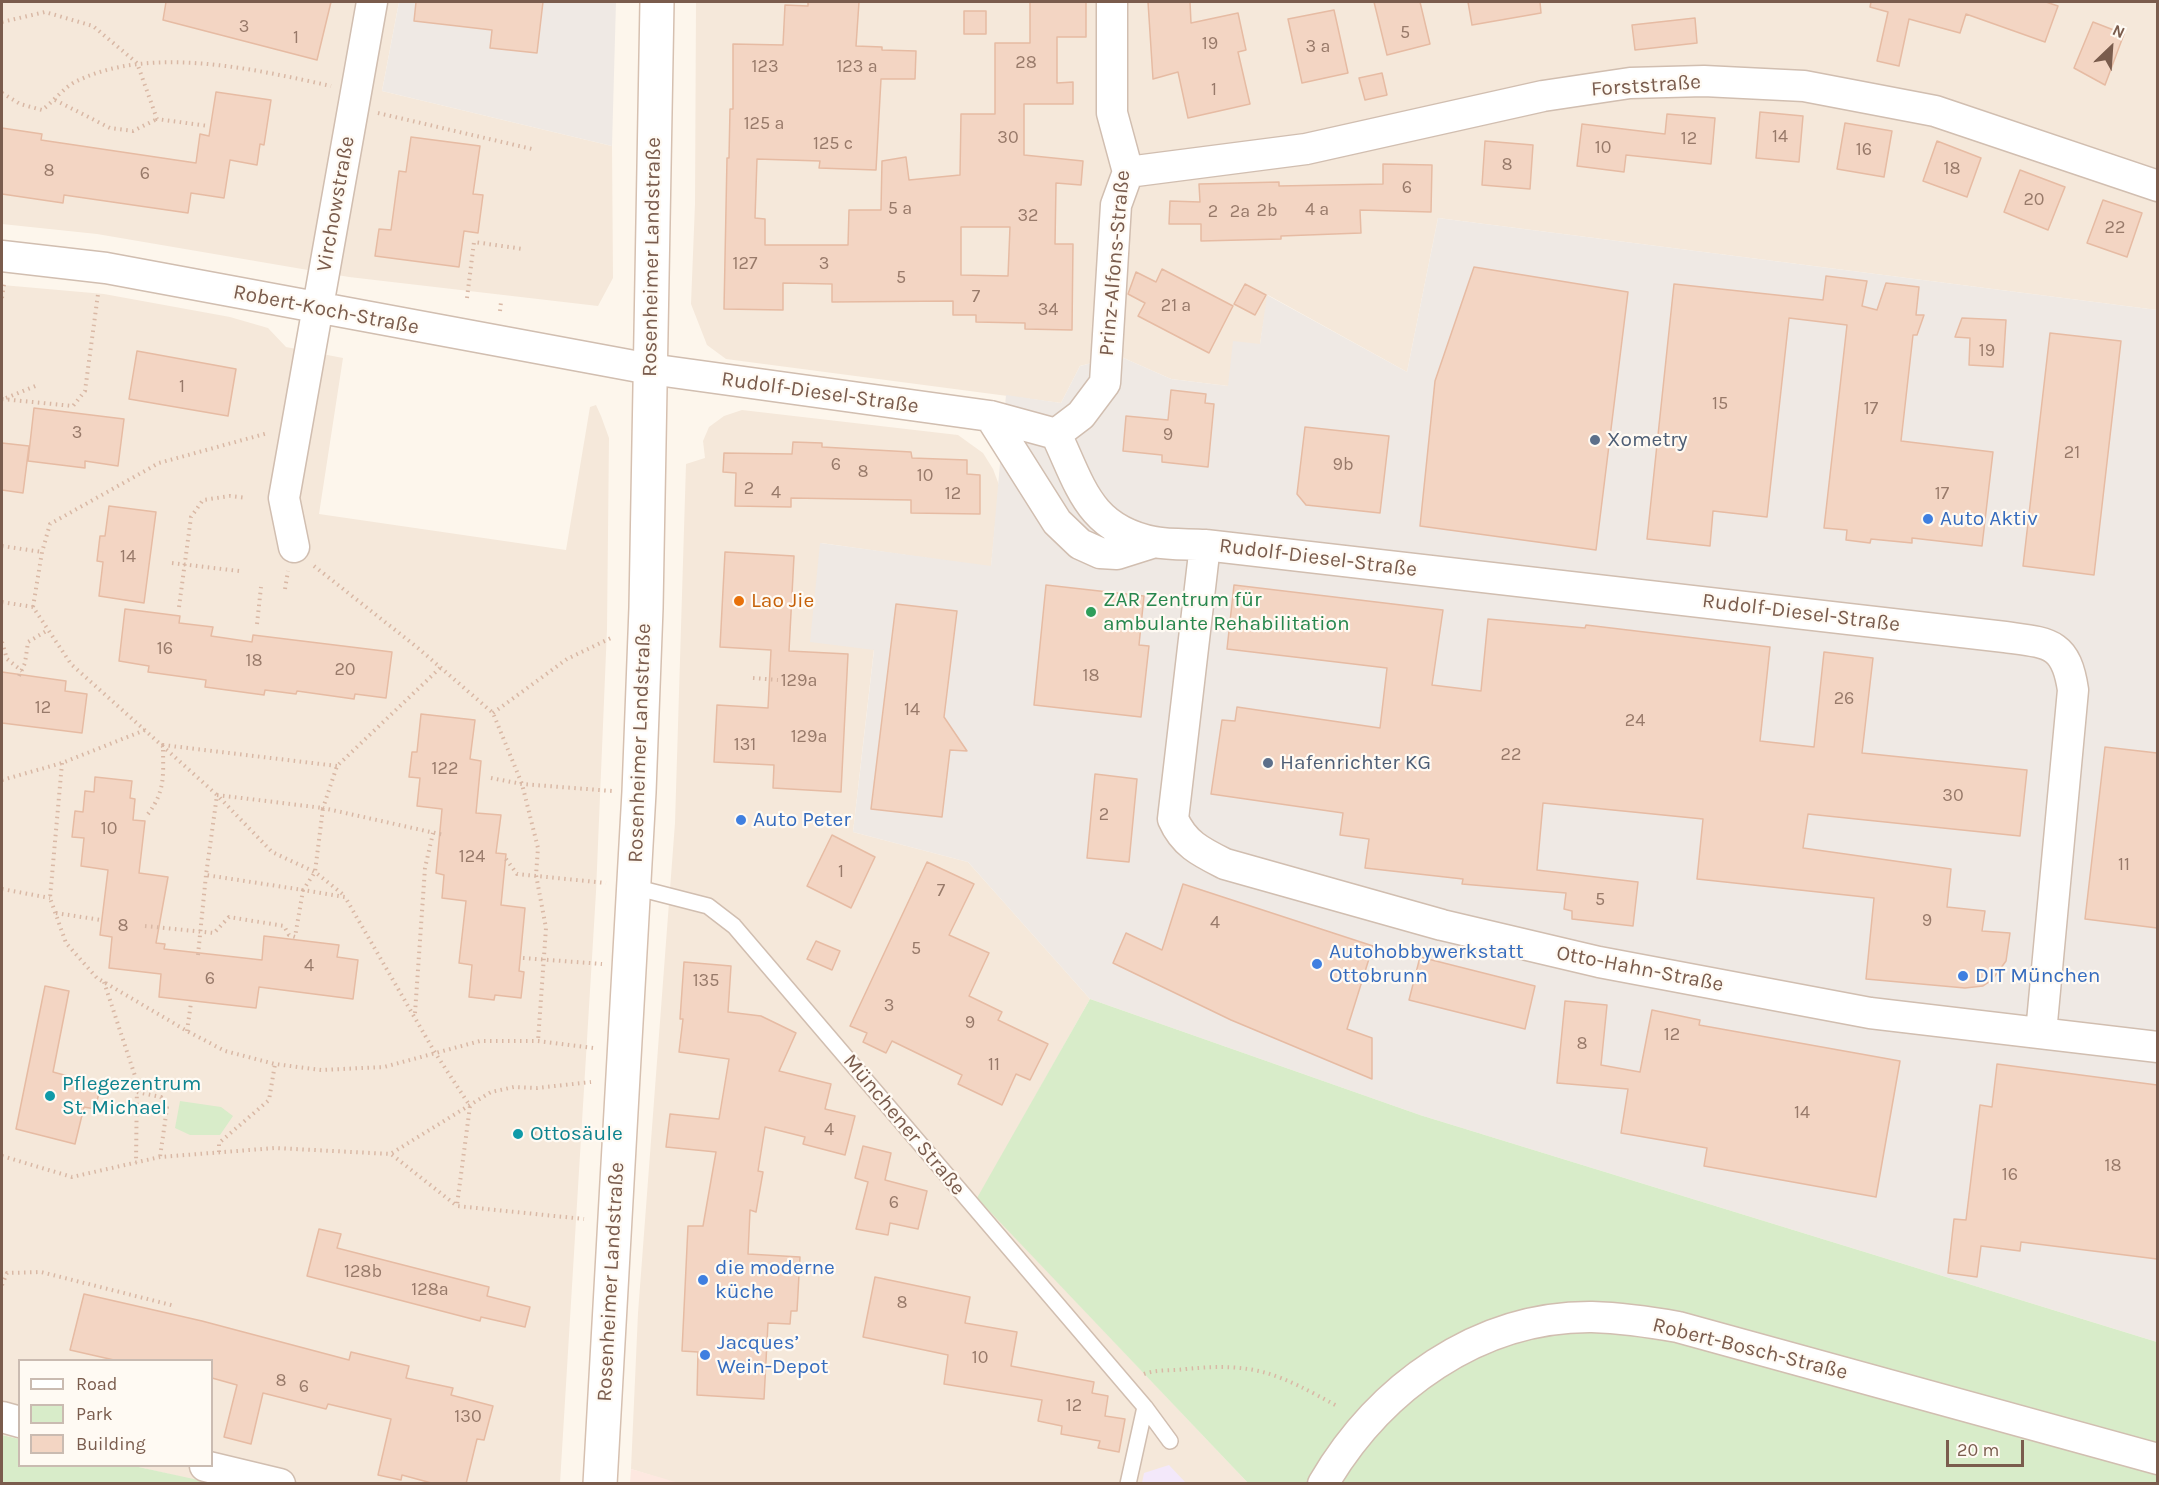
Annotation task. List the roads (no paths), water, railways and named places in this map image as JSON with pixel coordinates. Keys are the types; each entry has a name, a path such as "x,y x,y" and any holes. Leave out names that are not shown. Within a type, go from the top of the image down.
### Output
{"main road":[{"name":"Rosenheimer Landstraße","path":"600,1484 639,792 657,2"}],"street":[{"name":"Virchowstraße","path":"294,547 284,498 372,2"},
{"name":"Prinz-Alfons-Straße","path":"1056,434 1081,415 1105,383 1116,205 1128,172 1112,113 1112,2"},
{"name":"Forststraße","path":"1128,172 1306,149 1554,94 1630,83 1704,81 1804,86 1935,111 2157,186"},
{"name":"Robert-Koch-Straße","path":"2,255 106,268 650,369"},
{"name":"Rudolf-Diesel-Straße","path":"650,369 990,416 1056,434 1088,501 1104,522 1128,534 1155,542 1205,545 2006,637 2048,645 2064,654 2070,670 2073,690 2040,1033"},
{"name":"Rudolf-Diesel-Straße","path":"990,416 1057,522 1080,544 1100,553 1117,554 1155,542"},
{"name":"Otto-Hahn-Straße","path":"1205,545 1173,819 1181,836 1196,849 1225,864 1442,926 1599,962 1870,1013 2157,1047"},
{"name":"Robert-Bosch-Straße","path":"1323,1484 1354,1435 1411,1380 1441,1359 1471,1344 1508,1330 1550,1321 1590,1317 1631,1319 1678,1327 2157,1459"},
{"path":"2,1417 18,1421"},
{"path":"208,1467 280,1484"}],"lane":[{"name":"Münchener Straße","path":"634,886 708,906 734,926 1124,1382 1170,1441"},
{"path":"1128,1484 1145,1407"}],"place":[{"name":"Xometry","path":"1595,440"},
{"name":"Auto Aktiv","path":"1928,519"},
{"name":"Lao Jie","path":"739,601"},
{"name":"ZAR Zentrum für ambulante Rehabilitation","path":"1091,612"},
{"name":"Hafenrichter KG","path":"1268,763"},
{"name":"Auto Peter","path":"741,820"},
{"name":"Autohobbywerkstatt Ottobrunn","path":"1317,964"},
{"name":"DIT München","path":"1963,976"},
{"name":"Pflegezentrum St. Michael","path":"50,1096"},
{"name":"Ottosäule","path":"518,1134"},
{"name":"die moderne küche","path":"703,1280"},
{"name":"Jacques’ Wein-Depot","path":"705,1355"}]}
